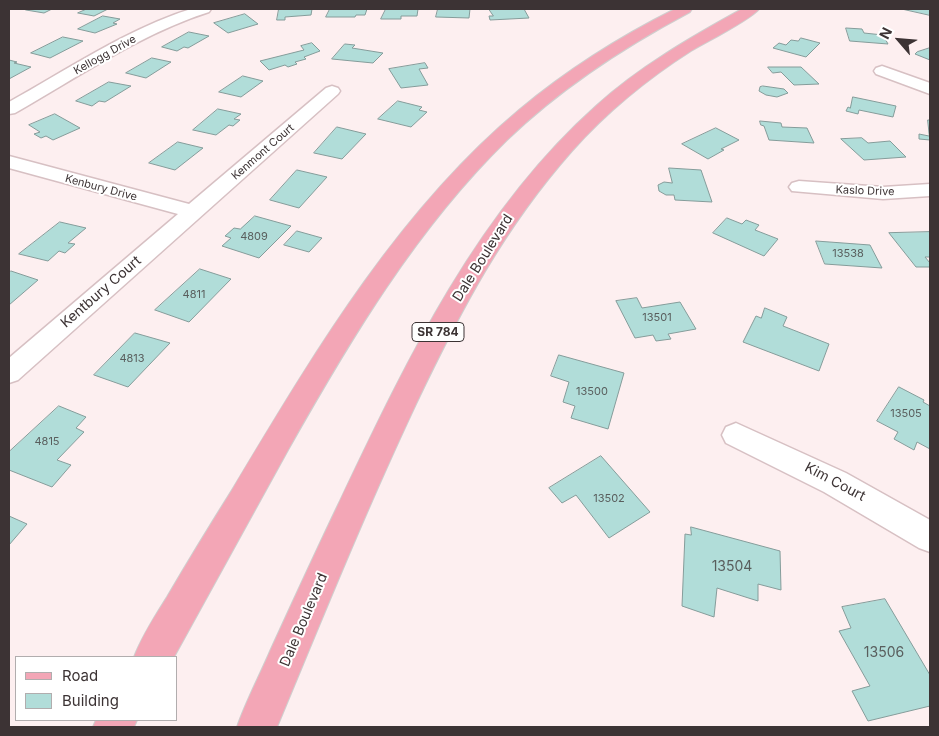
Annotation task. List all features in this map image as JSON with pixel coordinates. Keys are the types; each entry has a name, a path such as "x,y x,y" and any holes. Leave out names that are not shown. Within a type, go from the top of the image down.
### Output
{"main road":[{"path":"154,656 333,346 396,257 450,189 523,116 564,82 603,54 685,9"},
{"name":"Dale Boulevard","path":"258,727 361,489 416,374 477,262 505,220 572,140 616,98 671,57 752,9"}],"street":[{"name":"Kellogg Drive","path":"9,109 138,36 172,19 204,9"},
{"path":"882,71 930,89"},
{"name":"Kenmont Court","path":"194,212 332,92"},
{"name":"Kenbury Drive","path":"9,162 194,212"},
{"name":"Kaslo Drive","path":"799,187 883,193 930,190"},
{"name":"Kentbury Court","path":"9,373 194,212"},
{"name":"Kim Court","path":"736,435 809,468 886,510 930,537"}],"building":[{"path":"52,9 44,13 26,10"},
{"path":"87,9 108,9 94,16 78,13"},
{"path":"279,9 312,9 311,15 285,17 285,20 277,20"},
{"path":"330,9 367,9 365,15 356,15 355,17 326,17"},
{"path":"386,9 418,9 417,16 401,16 401,19 381,19"},
{"path":"438,9 470,9 469,18 436,17"},
{"path":"489,9 524,9 529,18 490,20 489,16 493,16"},
{"path":"902,9 930,9 930,15"},
{"path":"245,14 258,24 228,33 214,23"},
{"path":"103,16 120,19 113,23 117,24 95,33 78,29"},
{"path":"846,28 862,29 864,33 883,35 888,44 850,41"},
{"path":"189,32 209,36 188,48 184,47 177,51 162,47"},
{"path":"63,37 83,41 50,58 31,53"},
{"path":"801,38 820,43 806,57 773,48 779,43 786,45 791,40 798,41"},
{"path":"312,43 320,51 304,57 306,59 295,62 297,64 288,67 285,65 269,70 260,61 304,50 301,46"},
{"path":"345,44 355,45 352,48 383,53 373,63 332,59"},
{"path":"930,48 930,60 915,54 917,52"},
{"path":"152,58 171,62 146,78 126,73"},
{"path":"9,60 17,62 14,63 31,67 9,79"},
{"path":"425,63 428,68 419,69 428,85 401,88 389,69"},
{"path":"768,67 801,67 819,84 794,85 781,72 773,73"},
{"path":"243,76 263,81 241,97 219,92"},
{"path":"109,82 131,86 105,102 99,101 92,106 76,101"},
{"path":"760,87 784,89 788,93 777,97 766,95 759,91"},
{"path":"853,97 896,106 893,117 859,110 858,114 846,111 848,107 850,108"},
{"path":"398,101 422,107 419,110 427,112 411,127 378,119"},
{"path":"218,109 241,114 234,119 240,120 233,126 229,125 216,135 193,130"},
{"path":"55,114 80,128 53,140 46,136 41,138 34,134 40,132 29,125"},
{"path":"928,120 930,120 930,140 919,139 919,134 929,136"},
{"path":"760,121 781,123 782,127 807,128 814,143 769,140"},
{"path":"337,127 366,134 342,159 314,153"},
{"path":"716,128 739,140 721,149 724,150 708,159 682,144"},
{"path":"862,138 868,143 890,141 906,157 864,160 841,139"},
{"path":"178,142 203,148 175,170 149,163"},
{"path":"669,168 701,170 712,202 675,200 674,195 666,195 659,191 658,185 664,182 672,183"},
{"path":"297,170 327,177 299,208 270,200"},
{"path":"255,216 291,226 259,258 222,246 231,238 225,236 234,228 240,229"},
{"path":"727,218 742,224 746,220 759,225 755,230 778,239 764,256 713,233"},
{"path":"60,222 86,228 68,243 75,244 65,253 59,251 48,261 19,254"},
{"path":"297,231 322,238 309,252 284,245"},
{"path":"930,232 930,257 925,257 930,263 930,267 916,267 889,233"},
{"path":"816,241 870,245 882,268 825,264"},
{"path":"200,269 231,279 189,322 155,310"},
{"path":"11,271 38,280 9,305 9,273"},
{"path":"637,298 642,308 680,302 696,329 668,334 671,339 656,341 653,335 635,338 616,301"},
{"path":"765,308 787,317 783,326 829,344 819,371 743,342 756,316 761,318"},
{"path":"135,333 170,343 128,387 94,375"},
{"path":"559,355 624,373 608,429 571,418 575,406 563,402 569,382 551,376"},
{"path":"899,387 924,400 923,402 930,406 930,449 917,442 914,450 894,439 898,432 877,421"},
{"path":"59,406 86,417 76,428 84,432 57,460 71,465 52,487 9,470 9,452"},
{"path":"601,456 650,512 609,538 576,495 562,503 549,488"},
{"path":"9,516 27,524 9,545"},
{"path":"691,527 780,551 781,590 758,584 758,601 717,588 714,617 682,606 685,534 691,535"},
{"path":"885,599 930,675 930,706 868,721 852,691 870,686 839,631 851,628 842,607"}]}
